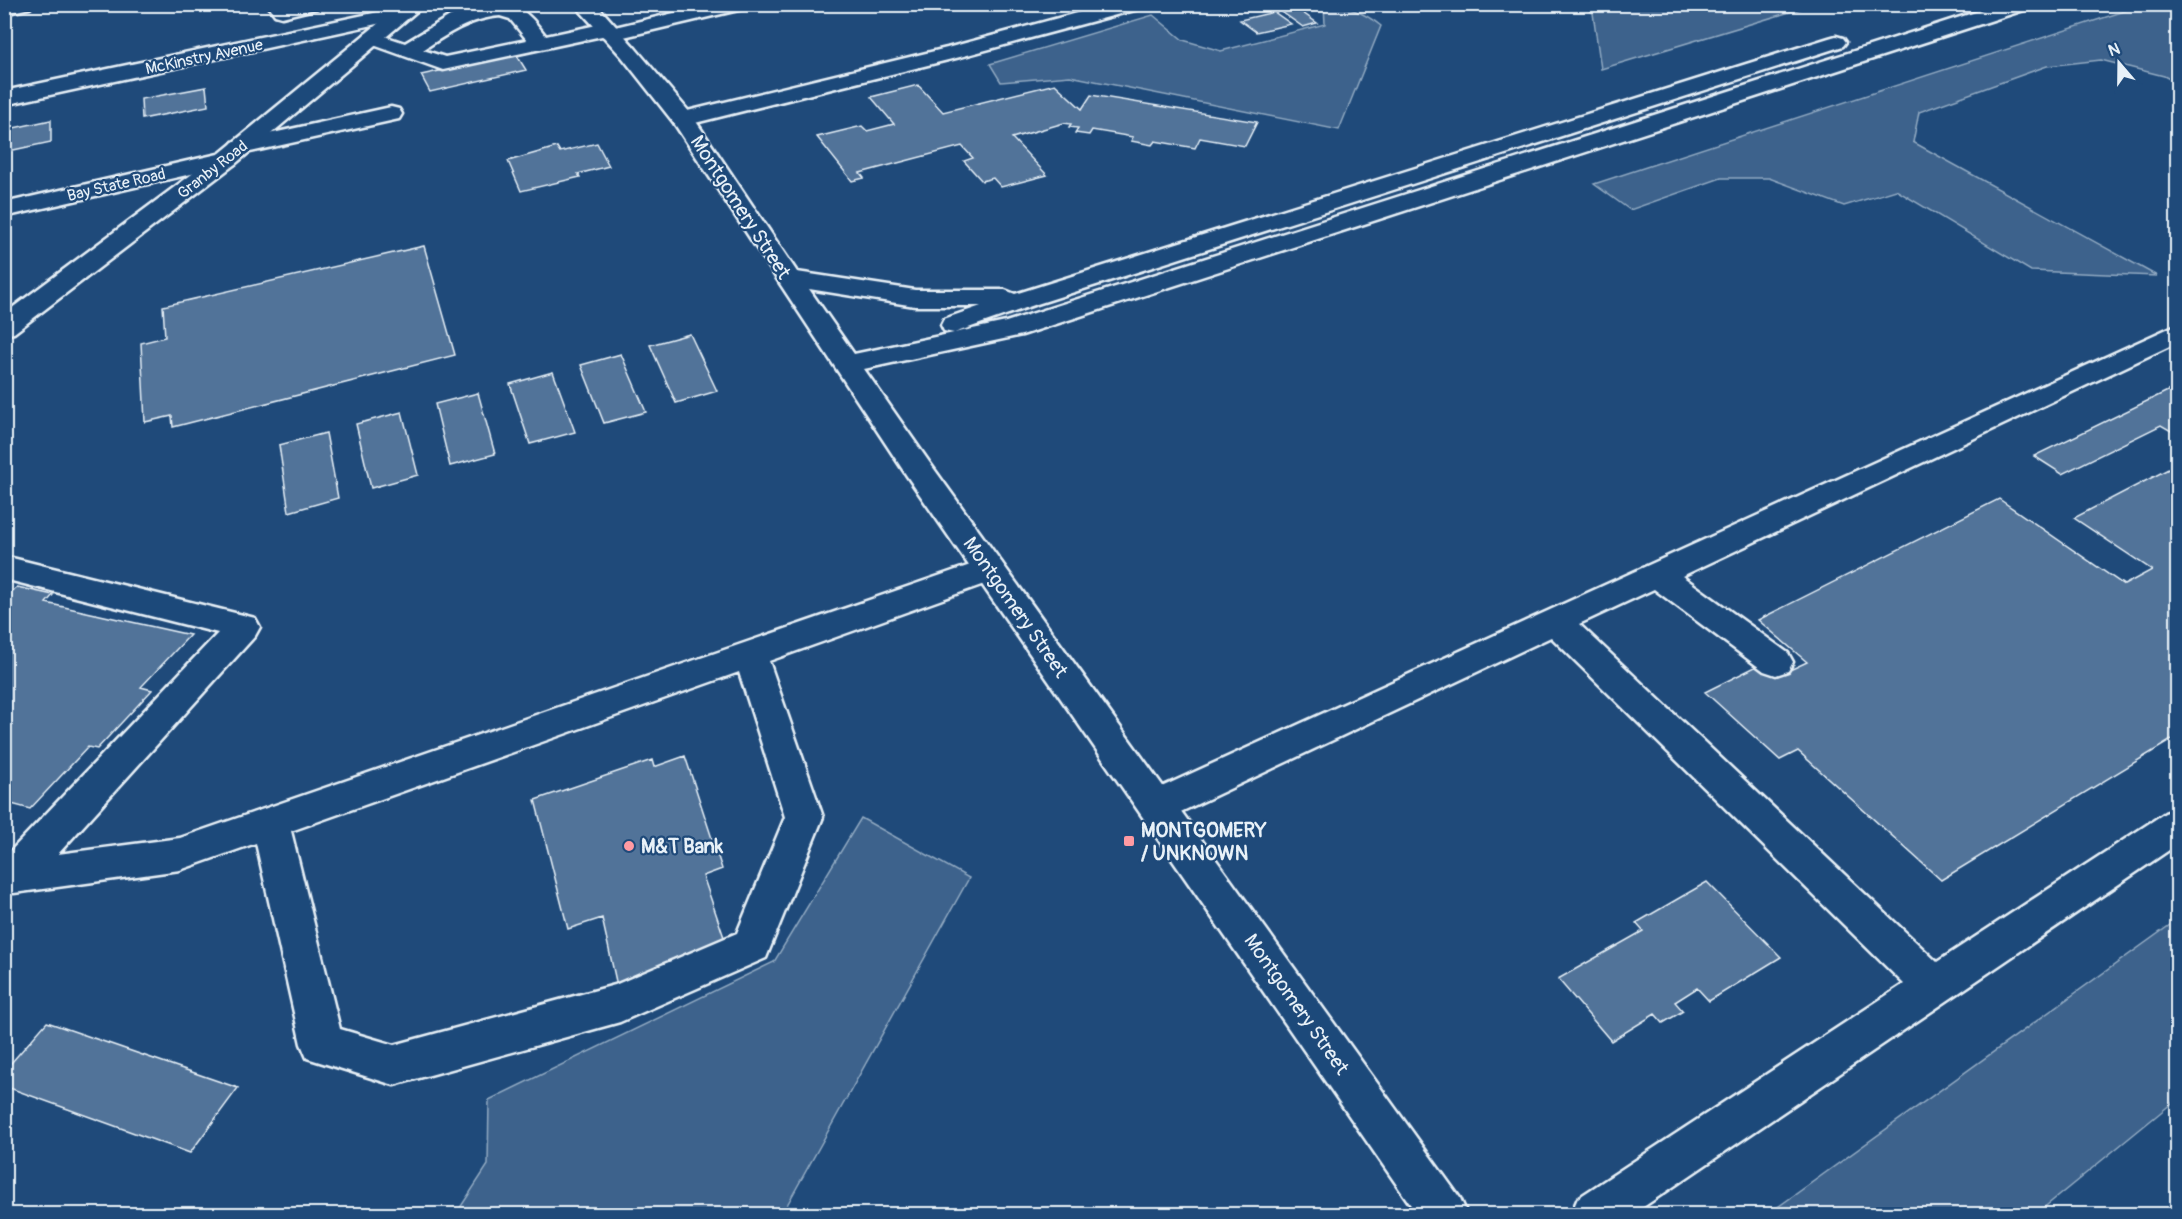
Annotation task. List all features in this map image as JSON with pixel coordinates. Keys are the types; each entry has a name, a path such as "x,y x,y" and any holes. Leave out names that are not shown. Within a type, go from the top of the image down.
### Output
{"main road":[{"path":"4,8 23,4"},
{"path":"280,8 311,4"},
{"name":"McKinstry Avenue","path":"4,98 436,4"},
{"name":"Montgomery Street","path":"584,4 683,119 788,278 990,570 1444,1215"},
{"path":"372,38 442,64 541,43 609,32 715,7 740,4"},
{"path":"683,119 1135,4"},
{"path":"848,364 1028,298 1953,4"},
{"path":"848,364 1012,329 2023,4"},
{"path":"407,51 460,17 498,8 515,13 541,43"},
{"name":"Granby Road","path":"4,327 234,153 409,9"},
{"name":"Bay State Road","path":"4,210 391,114"},
{"path":"788,278 915,298 1028,298"},
{"path":"1157,806 2178,332"},
{"path":"4,567 243,627 9,875"},
{"path":"9,875 180,854 990,570"},
{"path":"1657,574 1776,662"},
{"path":"1555,621 1935,987"},
{"path":"270,822 322,1044 394,1065 620,1003 752,945 804,817 750,654"},
{"path":"1594,1215 2178,824"}],"shaded area":[{"path":"1324,5 1354,10 1381,26 1339,130 1070,76 1001,82 990,64 1153,15 1183,40 1221,51 1325,24"},
{"path":"1581,5 1813,5 1601,69 1593,13"},
{"path":"2143,5 2177,5 2177,83 2164,76 2101,60 2047,66 1919,112 1913,142 2157,276 2031,271 1896,190 1844,206 1769,178 1721,178 1630,210 1594,184"},
{"path":"861,818 969,878 782,1214 456,1214 488,1165 489,1100 774,962"},
{"path":"2177,920 2177,1099 2036,1214 1768,1214"}],"building":[{"path":"1293,6 1317,23 1303,27 1279,10"},
{"path":"1274,12 1291,24 1256,32 1240,20"},
{"path":"516,54 526,70 430,92 421,75"},
{"path":"1055,84 1082,109 1091,95 1257,122 1245,146 1200,138 1195,148 1155,141 1152,145 1131,141 1133,137 1092,130 1089,135 1075,133 1078,128 1069,127 1071,124 1064,123 1012,138 1047,175 1001,187 993,178 982,181 964,161 973,158 962,146 860,173 864,178 852,181 817,137 862,126 867,131 894,124 871,97 918,85 943,112"},
{"path":"206,87 208,106 142,119 141,99"},
{"path":"51,120 51,142 4,152 4,130"},
{"path":"597,143 609,166 578,174 580,177 521,191 508,161 557,147 560,152"},
{"path":"424,246 455,355 173,427 172,416 145,422 141,343 165,337 163,306"},
{"path":"690,334 717,391 676,403 650,345"},
{"path":"621,354 646,412 604,423 581,365"},
{"path":"553,372 575,432 530,444 510,384"},
{"path":"2178,386 2178,435 2161,425 2062,474 2034,456"},
{"path":"478,393 495,454 450,466 435,404"},
{"path":"402,412 418,475 371,488 356,424"},
{"path":"326,433 338,498 289,512 279,445"},
{"path":"2178,464 2178,636 2175,638 2178,639 2178,736 1941,880 1798,751 1780,760 1705,692 1763,663 1788,671 1807,662 1758,620 1999,499 2124,585 2152,570 2074,518"},
{"path":"17,587 53,595 46,603 190,635 141,687 152,690 97,749 88,747 30,809 4,802 4,593 9,594"},
{"path":"685,756 722,869 703,876 727,946 617,986 602,918 568,929 535,800 652,760 654,767"},
{"path":"1707,882 1781,957 1709,1001 1697,988 1675,1002 1683,1011 1663,1023 1655,1014 1611,1041 1558,979 1643,931 1636,923"},
{"path":"47,1022 238,1088 190,1153 4,1086 4,1071"}],"place":[{"name":"MONTGOMERY / UNKNOWN","path":"1129,841"},
{"name":"M&T Bank","path":"629,846"}]}
